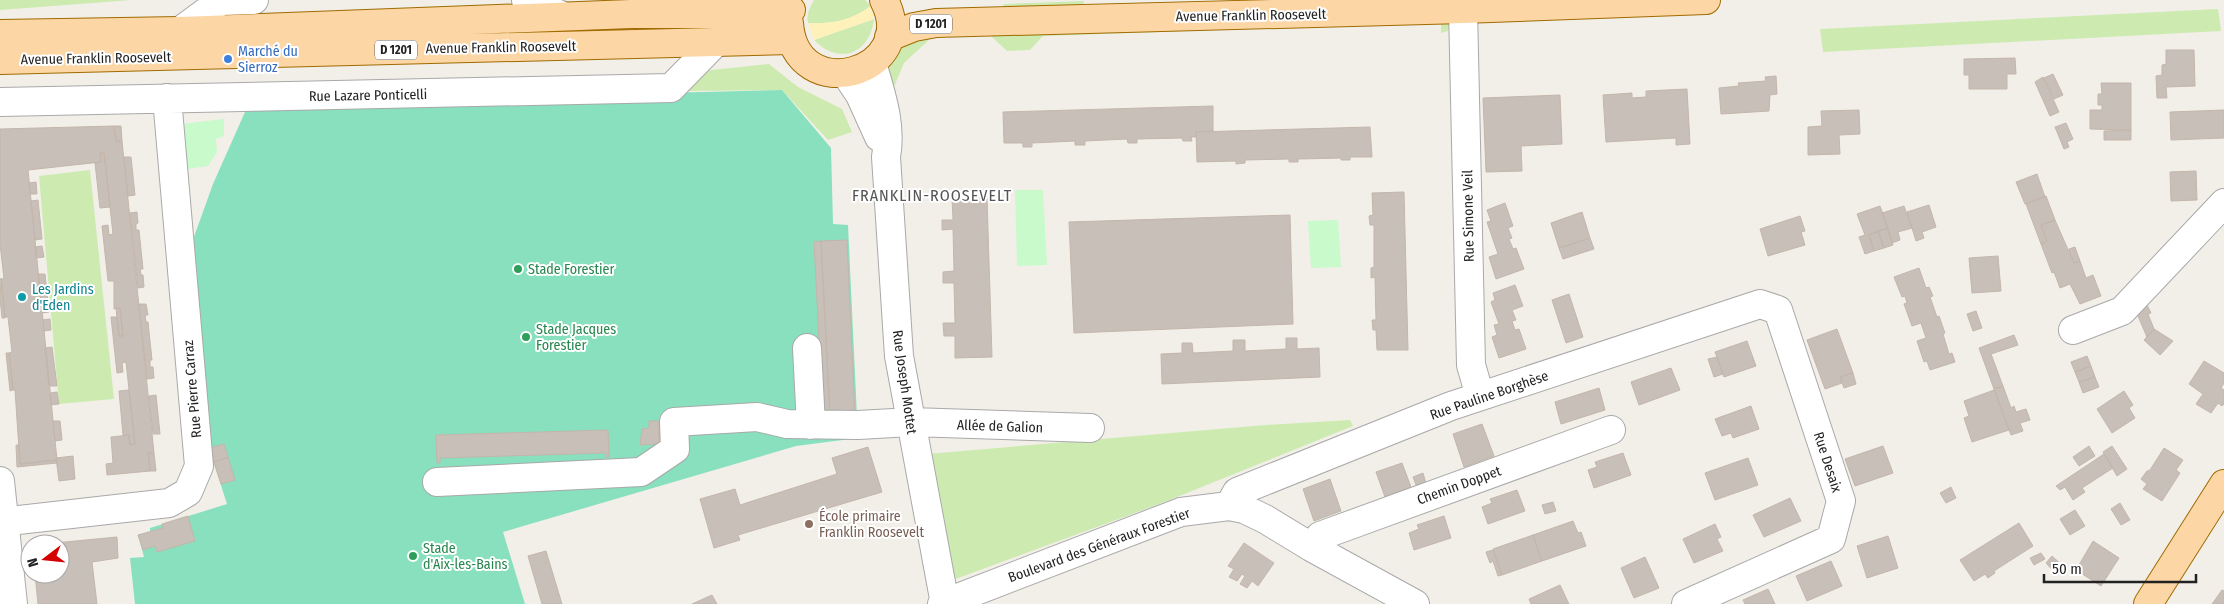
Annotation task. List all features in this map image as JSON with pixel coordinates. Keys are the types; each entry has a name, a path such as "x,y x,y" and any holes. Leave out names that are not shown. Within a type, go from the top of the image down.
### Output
{"main road":[{"path":"793,5 789,24 792,40 798,52 807,62 819,70 832,74 846,74 860,70 872,63 882,52 889,37 891,18 884,0"},
{"name":"Avenue Franklin Roosevelt","path":"889,37 914,27 936,23 1463,22 1706,0"},
{"name":"Avenue Franklin Roosevelt","path":"0,34 180,32 630,14 764,14 793,5"},
{"name":"Avenue Franklin Roosevelt","path":"0,60 792,40"},
{"path":"2148,604 2224,484"}],"street":[{"path":"180,32 221,1 254,0"},
{"path":"526,0 563,16"},
{"name":"Rue Simone Veil","path":"1463,22 1471,365 1480,396"},
{"path":"0,45 73,42 94,32"},
{"name":"Rue Lazare Ponticelli","path":"0,102 671,88 716,42"},
{"name":"Rue Joseph Mottet","path":"872,63 882,97 890,138 886,157 899,356 944,604"},
{"name":"Rue Joseph Mottet","path":"846,74 860,95 886,157"},
{"name":"Rue Pierre Carraz","path":"2,522 169,503 188,492 199,466 167,98"},
{"path":"2073,330 2122,311 2224,203"},
{"name":"Rue Pauline Borghèse","path":"1229,506 1237,492 1451,406 1760,304"},
{"name":"Rue Desaix","path":"1686,604 1831,539 1841,501 1778,310 1760,304"},
{"path":"808,348 811,425"},
{"name":"Allée de Galion","path":"437,482 641,472 675,448 674,422 757,417 787,424 811,425 858,426 911,422 1090,428"},
{"name":"Chemin Doppet","path":"1311,547 1320,536 1611,430"},
{"path":"0,481 2,522 13,604"},
{"name":"Boulevard des Généraux Forestier","path":"944,604 1181,512 1229,506 1244,509 1265,519 1311,547 1415,604"}],"green space":[{"path":"0,0 132,0 0,10"},
{"path":"814,0 865,0 871,6 856,15 841,20 825,23 808,23 808,14"},
{"path":"1084,1 1081,13 999,14 1004,4"},
{"path":"2218,9 2221,31 1823,52 1820,29"},
{"path":"874,19 866,41 860,48 852,52 843,54 833,53 814,40"},
{"path":"1434,22 1043,36 1030,50 1007,51 992,37 992,29"},
{"path":"1441,22 1450,22 1448,31 1441,33"},
{"path":"932,37 904,63 891,94 884,78 896,54 913,41"},
{"path":"769,64 798,87 842,109 852,132 828,140 782,90 683,91 702,71"},
{"name":"Stade Jacques Forestier","path":"782,90 831,148 833,224 848,225 858,438 796,446 503,532 525,604 135,604 130,558 144,557 138,535 150,532 150,528 227,504 209,448 190,248 213,184 249,103"},
{"path":"224,119 224,136 216,139 217,152 208,166 187,169 182,124"},
{"path":"90,170 114,399 59,404 39,176"},
{"path":"1015,190 1043,190 1047,265 1017,266"},
{"path":"1338,220 1341,267 1311,268 1308,221"},
{"path":"1350,420 1353,426 1162,503 953,580 927,454 1265,425"}],"sand":[{"path":"871,6 874,19 814,40 808,23 841,21"}],"building":[{"path":"2166,50 2194,50 2195,86 2166,87 2167,98 2157,98 2156,76 2162,75 2162,65 2166,64"},
{"path":"2015,58 2016,74 2007,74 2007,89 1969,89 1969,75 1964,75 1964,59"},
{"path":"2053,74 2063,95 2054,99 2044,78"},
{"path":"1776,76 1777,94 1770,95 1769,111 1721,114 1719,88 1739,86 1738,83 1766,81 1765,77"},
{"path":"2043,77 2059,112 2050,116 2035,82"},
{"path":"2101,83 2131,83 2131,130 2090,129 2090,110 2102,110 2102,105 2098,105 2098,94 2102,94"},
{"path":"1687,89 1690,144 1676,145 1676,138 1606,142 1603,95 1632,93 1632,98 1646,97 1646,91"},
{"path":"1560,95 1562,144 1521,146 1522,171 1486,172 1483,98"},
{"path":"1213,106 1213,131 1196,132 1196,137 1191,137 1192,141 1183,141 1182,138 1137,139 1137,143 1128,143 1127,139 1085,141 1085,145 1075,145 1075,141 1032,143 1032,147 1023,147 1023,143 1004,143 1003,112"},
{"path":"1859,110 1860,134 1839,135 1840,154 1808,155 1808,127 1822,126 1821,111"},
{"path":"2224,110 2224,138 2171,140 2170,112"},
{"path":"2066,123 2073,139 2067,142 2069,147 2064,149 2055,127"},
{"name":"Les Jardins d'Eden","path":"114,126 116,141 122,141 154,453 148,453 150,471 107,475 106,464 113,463 111,437 129,435 130,445 135,444 126,362 122,363 123,372 117,373 111,317 117,317 119,336 123,336 120,308 114,309 114,281 108,281 102,226 108,225 109,235 113,234 104,153 100,153 101,162 28,170 57,460 20,464 15,390 13,390 9,353 12,352 8,317 5,317 1,279 4,279 0,244 0,129"},
{"path":"114,126 121,126 122,141 116,141"},
{"path":"1370,127 1372,157 1350,157 1350,160 1341,160 1341,158 1298,159 1298,162 1289,162 1289,159 1245,160 1245,163 1236,164 1236,161 1197,162 1196,132"},
{"path":"2131,130 2131,140 2104,140 2104,131"},
{"path":"100,153 104,153 110,207 100,208 95,163 101,162"},
{"path":"124,157 131,157 135,195 128,196"},
{"path":"2196,171 2197,200 2171,201 2170,172"},
{"path":"2037,174 2045,197 2025,204 2016,182"},
{"path":"36,182 37,194 30,194 29,183"},
{"path":"1404,192 1408,350 1377,350 1376,330 1373,330 1372,320 1376,320 1375,277 1371,278 1371,268 1374,267 1374,225 1370,225 1369,216 1373,215 1372,193"},
{"path":"2046,196 2055,220 2041,225 2047,241 2041,244 2026,204"},
{"path":"952,198 987,198 992,357 955,358 955,336 944,336 943,323 955,323 954,283 943,283 943,272 954,271 953,229 942,230 942,220 953,220"},
{"path":"38,200 42,239 35,240 31,201"},
{"path":"1505,203 1513,226 1508,228 1512,238 1509,239 1513,249 1516,248 1524,269 1496,279 1489,257 1498,254 1487,222 1491,221 1487,210"},
{"path":"1929,205 1936,227 1922,232 1924,238 1916,241 1907,212"},
{"path":"1880,206 1888,228 1869,235 1874,251 1865,254 1859,237 1865,235 1857,214"},
{"path":"1904,206 1912,228 1898,232 1900,240 1892,243 1882,213"},
{"path":"137,212 138,223 136,224 136,230 139,230 143,269 140,269 141,275 143,275 144,287 138,288 130,213"},
{"path":"1582,212 1590,238 1559,248 1551,223"},
{"path":"1290,215 1293,324 1074,333 1069,222"},
{"path":"1800,216 1805,231 1801,232 1805,245 1768,256 1760,229"},
{"path":"2055,220 2074,263 2080,261 2086,278 2093,275 2101,296 2080,304 2070,284 2060,288 2041,244 2047,241 2041,225"},
{"path":"1888,228 1893,245 1884,248 1878,231"},
{"path":"1878,231 1884,248 1874,251 1869,235"},
{"path":"1590,238 1594,249 1563,259 1559,248"},
{"path":"847,240 855,416 830,417 821,241"},
{"path":"821,241 830,417 823,417 814,242"},
{"path":"42,246 44,257 36,258 35,247"},
{"path":"2075,247 2080,261 2074,263 2069,249"},
{"path":"1998,256 2001,291 1972,293 1969,258"},
{"path":"1919,268 1926,288 1929,287 1933,296 1930,297 1945,333 1943,334 1949,354 1952,353 1955,362 1930,370 1927,361 1924,362 1917,341 1926,338 1921,323 1912,326 1904,304 1907,303 1905,296 1902,297 1894,277"},
{"path":"38,274 45,274 49,312 42,313"},
{"path":"1,278 5,318 2,318 0,299"},
{"path":"1515,285 1523,306 1512,310 1516,320 1512,321 1515,330 1519,329 1526,349 1499,358 1492,337 1497,335 1494,325 1499,324 1491,302 1495,300 1493,293"},
{"path":"1569,294 1583,337 1566,343 1552,300"},
{"path":"139,304 146,304 148,315 145,315 146,322 148,322 152,360 150,360 150,367 153,367 154,378 147,379"},
{"path":"2147,305 2151,313 2148,314 2154,329 2147,337 2135,309"},
{"path":"116,308 120,308 123,336 119,336"},
{"path":"1976,311 1982,328 1973,331 1967,314"},
{"path":"50,319 51,330 44,331 43,320"},
{"path":"1837,329 1853,373 1840,377 1842,383 1825,389 1807,340"},
{"path":"2154,329 2173,341 2160,355 2144,340"},
{"path":"2014,335 2018,345 1991,354 2003,386 1994,389 1979,348"},
{"path":"1286,338 1297,338 1297,349 1319,348 1320,377 1162,384 1161,354 1182,353 1182,343 1192,343 1193,353 1233,351 1233,340 1245,340 1245,351 1286,349"},
{"path":"1747,341 1756,366 1724,377 1715,352"},
{"path":"52,347 57,386 49,386 45,348"},
{"path":"6,353 9,353 13,390 10,391"},
{"path":"2087,356 2091,366 2075,372 2071,362"},
{"path":"1717,357 1723,374 1714,377 1708,359"},
{"path":"2204,361 2224,373 2224,383 2221,388 2224,390 2224,404 2222,406 2218,403 2211,413 2196,404 2203,394 2189,384"},
{"path":"2091,366 2095,377 2079,382 2075,372"},
{"path":"1671,368 1680,390 1639,405 1631,382"},
{"path":"1853,373 1856,384 1844,388 1840,377"},
{"path":"2095,377 2099,387 2083,393 2079,382"},
{"path":"2003,386 2011,408 2014,406 2016,412 2026,409 2030,420 2020,423 2023,431 2011,435 1994,389"},
{"path":"1599,388 1605,410 1561,424 1555,402"},
{"path":"129,390 135,444 130,445 129,435 123,435 119,391"},
{"path":"1994,390 2009,430 1972,442 1964,418 1969,416 1964,401"},
{"path":"2124,391 2133,405 2129,408 2135,418 2112,433 2097,409"},
{"path":"57,392 59,404 51,405 50,393"},
{"path":"156,395 160,434 153,434 149,396"},
{"path":"1751,406 1759,429 1733,438 1731,433 1722,436 1715,419"},
{"path":"53,421 60,421 62,440 55,441"},
{"path":"649,421 659,421 659,444 640,445 642,429 649,428"},
{"path":"1482,424 1494,456 1464,467 1453,434"},
{"path":"608,430 609,457 606,457 606,453 440,458 440,463 437,463 436,435"},
{"path":"224,444 228,457 214,462 209,448"},
{"path":"16,445 19,445 20,464 57,460 57,463 17,467"},
{"path":"1883,446 1893,473 1855,486 1845,459"},
{"path":"2089,446 2095,456 2079,466 2073,457"},
{"path":"2112,446 2127,469 2117,476 2103,452"},
{"path":"868,447 882,492 738,535 740,540 714,548 700,499 735,489 740,505 837,474 832,458"},
{"path":"2164,448 2183,460 2176,470 2180,473 2162,501 2143,489 2147,484 2141,479 2150,470"},
{"path":"148,453 154,453 156,471 150,471"},
{"path":"1623,453 1631,475 1594,488 1588,470 1597,467 1595,462"},
{"path":"2104,454 2113,468 2082,488 2085,492 2073,500 2065,487 2060,490 2056,486"},
{"path":"73,456 75,479 59,481 56,458"},
{"path":"228,457 235,480 221,484 214,462"},
{"path":"1748,458 1758,485 1715,500 1705,473"},
{"path":"1402,463 1411,487 1385,497 1376,472"},
{"path":"1423,473 1427,487 1418,490 1413,477"},
{"path":"1330,479 1341,511 1314,521 1303,489"},
{"path":"1951,487 1956,498 1946,503 1940,493"},
{"path":"1517,490 1525,511 1488,524 1482,507 1492,503 1490,499"},
{"path":"1790,498 1801,521 1764,537 1753,515"},
{"path":"1553,502 1556,511 1545,514 1542,505"},
{"path":"2120,503 2130,520 2121,525 2111,509"},
{"path":"2075,510 2085,526 2070,535 2060,519"},
{"path":"188,516 195,541 157,552 155,546 143,550 138,535 163,528 162,524"},
{"path":"1444,516 1451,538 1414,550 1409,533 1419,529 1417,525"},
{"path":"1573,521 1578,533 1581,532 1586,546 1542,561 1533,535"},
{"path":"2019,523 2033,546 1994,571 1995,573 1988,578 1985,574 1974,581 1960,560"},
{"path":"1715,524 1721,537 1717,539 1723,551 1694,563 1683,539"},
{"path":"1533,535 1542,561 1502,575 1493,549"},
{"path":"1888,536 1898,568 1867,578 1857,546"},
{"path":"117,537 118,558 92,562 97,604 38,604 36,584 70,584 70,542"},
{"path":"2093,541 2119,558 2101,586 2076,570"},
{"path":"1244,543 1274,563 1258,586 1252,581 1247,588 1240,584 1245,576 1242,574 1237,581 1229,577 1234,569 1228,566"},
{"path":"1493,550 1502,575 1498,576 1493,561 1490,563 1486,552"},
{"path":"546,551 562,604 542,604 528,556"},
{"path":"2041,553 2045,559 2034,565 2030,558"},
{"path":"2052,556 2063,566 2056,574 2046,563"},
{"path":"1645,557 1659,588 1634,598 1621,568"},
{"path":"1831,561 1842,586 1807,601 1796,576"},
{"path":"1560,585 1569,604 1531,604 1529,599"},
{"path":"1768,589 1775,604 1745,604 1743,600"},
{"path":"2222,590 2224,591 2224,604 2212,604"},
{"path":"712,595 717,604 692,604"}],"place":[{"name":"Marché du Sierroz","path":"228,59"},
{"name":"Stade Forestier","path":"518,269"},
{"name":"Les Jardins d'Eden","path":"22,297"},
{"name":"Stade Jacques Forestier","path":"526,337"},
{"name":"École primaire Franklin Roosevelt","path":"809,524"},
{"name":"Stade d'Aix-les-Bains","path":"413,556"}],"district":[{"name":"FRANKLIN-ROOSEVELT","path":"932,195"}]}
